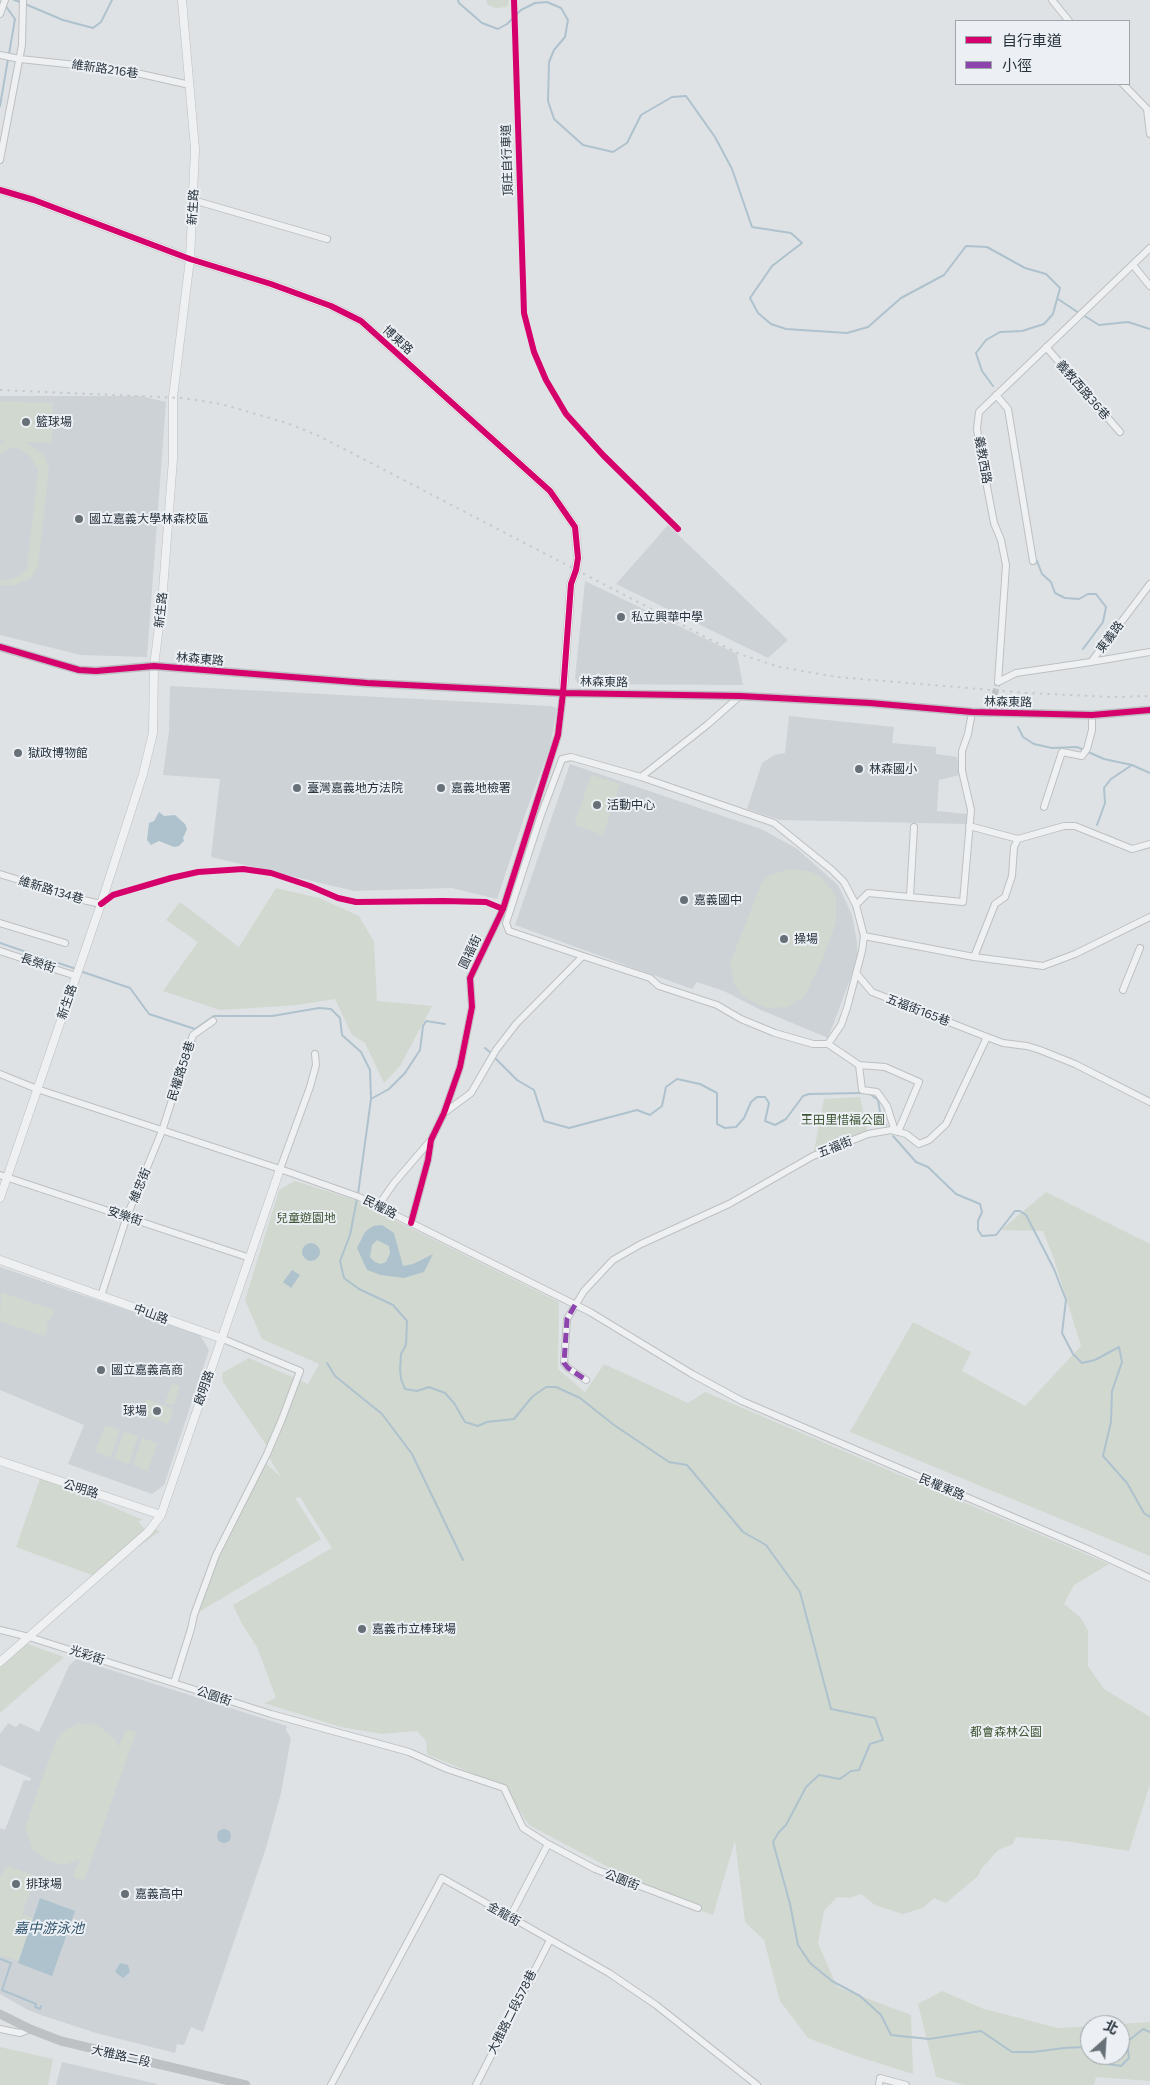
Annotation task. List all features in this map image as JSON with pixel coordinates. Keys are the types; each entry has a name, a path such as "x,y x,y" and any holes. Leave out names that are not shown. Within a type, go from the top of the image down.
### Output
{"main road":[{"name":"林森東路","path":"0,647 79,670 96,671 154,666 367,683 563,692 740,696 870,703 972,712 1092,715 1150,710"},
{"name":"大雅路二段","path":"0,2014 30,2029 96,2050 246,2085"}],"street":[{"path":"1,9 5,0"},
{"path":"0,160 20,59 23,0"},
{"name":"新生路","path":"0,1198 3,1176 37,1089 102,904 149,752 152,734 154,666 162,603 173,459 173,397 190,259 193,200 195,134 182,0"},
{"path":"1052,0 1068,20"},
{"name":"維新路216巷","path":"0,55 20,59 123,70 190,85"},
{"path":"1124,85 1148,110 1150,134"},
{"name":"博東路","path":"0,190 34,200 190,259 288,290 331,306 361,321 550,491 575,528 578,558 571,584 563,692"},
{"path":"193,200 327,239"},
{"name":"義教西路","path":"998,682 1006,564 1001,540 994,523 977,429 979,412 1150,248"},
{"path":"1133,265 1150,286"},
{"name":"義教西路36巷","path":"1046,347 1120,432"},
{"path":"996,395 1008,409 1033,561"},
{"name":"東義路","path":"998,682 1016,673 1091,662 1150,584"},
{"path":"1091,662 1150,652"},
{"name":"圓福街","path":"378,1206 394,1183 431,1140 444,1113 460,1067 472,1007 470,978 503,909 558,735 563,692"},
{"path":"640,777 707,725 740,696"},
{"path":"856,905 868,893 962,902 971,810 962,771 962,751 968,734 972,712"},
{"path":"1044,807 1062,752 1082,756 1087,749 1092,730 1092,715"},
{"path":"828,1044 840,1025 856,973 864,936 856,905 844,882 774,823 640,777 571,757 562,759 541,815 506,923 510,930 650,978 659,986 717,1005 741,1019 775,1033 813,1044 828,1044 859,1065 885,1067 919,1082 897,1132"},
{"path":"968,826 1018,838 1064,826 1075,826 1132,849 1150,844"},
{"path":"910,896 914,827"},
{"path":"974,957 995,904 1005,897 1012,876 1014,847 1018,838"},
{"name":"維新路134巷","path":"0,874 83,900 102,904"},
{"path":"864,936 974,957 1043,966 1075,954 1150,917"},
{"path":"0,923 65,943"},
{"path":"1123,990 1140,948"},
{"name":"長榮街","path":"0,951 78,972"},
{"name":"圓福街","path":"444,1113 471,1093 496,1050 516,1024 583,956"},
{"name":"五福街165巷","path":"856,973 872,992 987,1037"},
{"name":"民權路58巷","path":"162,1131 193,1035 213,1021"},
{"path":"897,1132 906,1134 918,1144 929,1140 946,1124 987,1037 1003,1044 1027,1046 1040,1050 1075,1064 1150,1102"},
{"name":"啟明路","path":"0,1662 148,1532 161,1515 213,1361 223,1339 280,1169 310,1087 316,1065 315,1054"},
{"path":"859,1065 862,1090 877,1092 887,1106 897,1132"},
{"name":"民權路","path":"0,1074 37,1089 359,1197 590,1312 692,1374 734,1397"},
{"name":"維忠街","path":"101,1296 127,1216 162,1131"},
{"name":"五福街","path":"586,1380 568,1368 564,1363 567,1319 584,1291 613,1260 641,1244 729,1204 813,1156 868,1134 897,1132"},
{"name":"圓福街","path":"411,1223 428,1160 431,1140"},
{"name":"安樂街","path":"3,1176 250,1258"},
{"name":"中山路","path":"0,1260 223,1339 300,1371 267,1454 216,1555 194,1615 192,1629 174,1683"},
{"name":"民權東路","path":"734,1397 1090,1550 1150,1578"},
{"name":"公明路","path":"0,1461 161,1515"},
{"name":"光彩街","path":"0,1630 29,1637 174,1683"},
{"name":"公園街","path":"174,1683 271,1714 409,1752 447,1770 504,1788 523,1828 548,1844 595,1870 698,1908"},
{"path":"510,1917 548,1844"},
{"name":"金龍街","path":"331,2085 442,1878 609,1973 656,2005 757,2085"},
{"name":"大雅路二段578巷","path":"476,2085 550,1940"},
{"path":"0,2029 20,2033 30,2029"},
{"path":"879,2085 880,2078 906,2085"}],"shaded area":[{"name":"國立嘉義大學林森校區","path":"0,396 140,396 166,402 147,657 81,655 0,635"},
{"name":"私立興華中學","path":"668,525 788,640 768,658 616,584"},
{"name":"私立興華中學","path":"585,581 737,654 743,685 578,684 575,678"},
{"path":"170,686 551,706 557,708 550,747 497,899 452,888 354,891 211,857 220,779 163,775 169,731"},
{"name":"林森國小","path":"789,716 894,727 892,743 936,747 936,754 957,757 960,775 939,780 937,811 967,814 967,824 780,820 747,809 762,763 774,755 785,753"},
{"name":"嘉義國中","path":"570,764 761,829 796,848 838,885 852,915 857,942 857,961 828,1038 761,1010 724,991 697,982 692,989 515,925"},
{"name":"國立嘉義高商","path":"0,1267 200,1335 209,1350 164,1485 152,1494 68,1464 84,1425 0,1390"},
{"name":"嘉義高中","path":"76,1659 287,1726 286,1730 291,1738 281,1793 266,1848 203,2032 191,2027 184,2045 177,2044 175,2053 96,2033 44,2016 28,2010 0,1994 0,1828 5,1830 24,1780 30,1781 31,1778 0,1765 0,1734 8,1723 16,1727 20,1723 39,1732 69,1666"},
{"path":"62,2062 157,2084 157,2085 56,2085"}],"green space":[{"path":"486,0 509,0 507,7 496,8 488,5"},
{"path":"0,401 53,403 52,443 26,442 44,454 49,469 38,567 32,577 14,586 0,585 0,580 4,581 21,575 27,568 38,470 29,455 17,448 11,447 0,455 0,444 5,441 0,440"},
{"name":"活動中心","path":"591,775 620,784 603,835 574,825"},
{"name":"操場","path":"789,869 812,872 821,877 831,889 836,899 836,922 823,958 805,996 788,1007 767,1008 751,1001 739,992 733,981 730,963 762,882 769,875"},
{"path":"276,888 319,898 359,916 374,942 377,1001 432,1006 400,1066 384,1083 365,1043 352,1035 335,999 297,1005 220,1010 163,991 198,942 166,920 180,902 239,947"},
{"name":"王田里惜福公園","path":"860,1097 868,1134 813,1156 824,1099"},
{"path":"295,1181 352,1199 559,1302 558,1369 585,1392 604,1364 688,1403 705,1392 1109,1564 1074,1585 1064,1604 1081,1618 1088,1631 1088,1666 1104,1689 1150,1717 1150,1784 1129,1851 1065,1841 1016,1837 1013,1844 998,1850 982,1868 978,1876 946,1903 934,1898 923,1908 903,1914 875,1905 861,1894 849,1898 837,1897 824,1911 818,1943 837,1987 911,2015 913,2074 808,2038 780,2001 764,1940 745,1922 735,1841 713,1915 663,1896 529,1825 504,1787 427,1754 426,1741 417,1731 382,1734 341,1727 264,1703 276,1698 257,1647 242,1624 233,1605 332,1548 300,1497 295,1498 321,1539 194,1615 220,1548 263,1461 281,1477 267,1454 269,1449 223,1382 222,1373 249,1358 308,1384 319,1364 262,1339 245,1300 279,1190"},
{"path":"1046,1192 1150,1244 1150,1556 850,1432 913,1322 971,1352 962,1371 1025,1406 1081,1346 1054,1259 1043,1231 1001,1230"},
{"path":"1,1292 55,1310 51,1320 46,1322 48,1326 45,1336 0,1321"},
{"path":"172,1384 180,1386 174,1405 165,1403"},
{"name":"球場","path":"146,1399 174,1409 168,1424 141,1414"},
{"name":"球場","path":"105,1425 120,1430 110,1458 95,1452"},
{"name":"球場","path":"124,1431 138,1436 129,1464 114,1459"},
{"name":"球場","path":"142,1438 157,1443 148,1471 133,1465"},
{"path":"41,1476 143,1520 138,1521 147,1532 151,1528 160,1531 97,1577 16,1547"},
{"path":"25,1643 64,1657 0,1713 0,1665"},
{"path":"81,1723 102,1728 116,1740 119,1747 126,1729 136,1732 84,1881 73,1877 79,1860 63,1865 45,1859 32,1849 25,1827 56,1740 67,1728"},
{"path":"9,1866 36,1876 22,1914 33,1918 19,1961 0,1955 0,1878 4,1868"},
{"path":"942,1991 984,2009 1058,2028 1080,2027 1080,2065 1130,2065 1130,2023 1150,2022 1150,2081 1096,2077 1094,2085 965,2085 936,2077 918,2004"},
{"path":"0,2047 53,2059 48,2085 0,2085"}],"water":[{"path":"159,812 164,816 175,815 185,824 187,829 183,838 184,841 179,846 174,847 159,841 151,845 147,840 149,823 154,821"},
{"path":"382,1225 394,1233 403,1266 413,1264 433,1254 424,1272 404,1278 381,1275 367,1270 357,1248 365,1232 373,1226","holes":["377,1240 389,1246 390,1253 386,1262 381,1264 375,1262 370,1257 372,1245"]},
{"path":"311,1243 317,1246 320,1252 317,1258 311,1261 305,1258 302,1252 305,1246"},
{"path":"292,1270 300,1275 291,1288 283,1282"},
{"path":"224,1829 229,1831 231,1836 229,1841 224,1843 219,1841 217,1836 219,1831"},
{"name":"嘉中游泳池","path":"40,1898 75,1911 52,1976 18,1963"},
{"path":"120,1963 128,1965 130,1972 123,1978 115,1972"}],"waterway":[{"path":"14,0 20,2"},
{"path":"25,4 63,20 93,28 101,22 112,0"},
{"path":"458,0 482,23 498,29 507,24 521,10 535,3 547,2 561,8 568,20 565,37 554,50 549,62 548,101 554,119 583,145 613,152 627,143 641,115 672,97 686,96 715,137 732,169 752,227 791,233 802,243 772,266 750,298 758,313 771,324 786,329 847,333 868,327 901,298 944,275 966,246 987,247 1025,268 1046,274 1060,288 1053,314 1044,324 1022,331 1000,332 986,340 976,353 982,371 993,386"},
{"path":"5,5 15,19 9,54"},
{"path":"0,106 8,59"},
{"path":"1058,299 1079,313"},
{"path":"1083,315 1099,325 1128,322 1150,329"},
{"path":"1037,561 1042,574 1051,582 1055,593 1065,598 1079,599 1088,594 1096,594 1106,607 1103,622 1083,649"},
{"path":"1018,727 1023,737 1034,744 1052,748 1077,747 1104,759 1132,765 1150,773"},
{"path":"1097,825 1105,803 1104,788 1111,779 1132,765"},
{"path":"0,943 76,969"},
{"path":"80,971 130,988 149,1014 195,1029 214,1016 272,1016 319,1008 331,1009 340,1018 342,1035 361,1052 370,1070 371,1099 358,1194"},
{"path":"371,1099 389,1089 405,1073 420,1050 423,1026 426,1021 445,1024"},
{"path":"485,1048 491,1053"},
{"path":"494,1057 517,1080 534,1090 544,1121 569,1128 637,1110 650,1115 662,1106 666,1087 677,1079 700,1084 717,1093 717,1124 725,1128 736,1127 744,1118 751,1102 757,1097 765,1097 769,1103 765,1121 775,1125 786,1119 803,1096 809,1094 863,1093"},
{"path":"870,1094 878,1100 881,1118 886,1125"},
{"path":"893,1136 916,1162 928,1167 956,1194 980,1204 982,1212 978,1221 978,1230 982,1236 996,1235 1015,1211 1020,1211 1026,1215 1054,1269 1066,1300 1062,1333 1073,1354 1082,1363 1095,1360 1119,1347 1122,1362 1112,1391 1111,1422 1103,1456 1127,1483 1144,1513 1150,1517"},
{"path":"357,1199 350,1235 340,1261 344,1278 359,1289 393,1305 407,1321 406,1345 401,1354 400,1369 405,1389 417,1391 429,1387 445,1393 454,1403 465,1422 478,1426 487,1422 514,1419 532,1397 546,1387 556,1387 580,1398 614,1425 669,1462 687,1465 743,1532 766,1545 800,1592 831,1709 875,1718 883,1740 870,1744 859,1770 851,1771 840,1779 819,1775 806,1787 786,1825 773,1842 790,1904 798,1945 810,1963 832,1981 860,1996 881,2015 891,2035 929,2039 981,2031 1012,2052 1080,2047"},
{"path":"327,1363 335,1376 382,1414 412,1454 463,1560"},
{"path":"0,1959 11,1963 2,1990 36,2004 35,2007 40,2009 41,2006"},
{"path":"1130,2040 1143,2029 1150,2032"},
{"path":"1114,2065 1122,2065"}],"tunnel":[{"path":"990,712 998,682"}],"railway":[{"path":"0,390 183,398 221,404 287,423 319,436 711,640 742,655 780,667 837,677 1027,693 1112,697 1150,696"}],"marked path":[{"path":"575,1305 567,1319 564,1363 568,1368 586,1380"}],"cycle path":[{"name":"頂庄自行車道","path":"514,0 524,313 534,352 546,380 566,414 603,455 678,529"},
{"path":"0,190 34,200 190,259 271,284 331,306 361,321 550,491 575,527 578,558 571,584 558,735 503,909 470,978 472,1007 460,1067 444,1113 431,1140 428,1160 411,1223"},
{"path":"0,647 79,670 96,671 154,666 367,683 563,693 740,696 870,703 972,712 1092,715 1150,710"},
{"path":"101,904 113,895 171,878 198,872 243,869 271,873 338,898 356,902 486,902 503,909"}],"place":[{"name":"籃球場","path":"26,422"},
{"name":"國立嘉義大學林森校區","path":"79,519"},
{"name":"私立興華中學","path":"621,617"},
{"name":"獄政博物館","path":"18,753"},
{"name":"林森國小","path":"859,769"},
{"name":"臺灣嘉義地方法院","path":"297,788"},
{"name":"嘉義地檢署","path":"441,788"},
{"name":"活動中心","path":"597,805"},
{"name":"嘉義國中","path":"684,900"},
{"name":"操場","path":"784,939"},
{"name":"國立嘉義高商","path":"101,1370"},
{"name":"球場","path":"157,1411"},
{"name":"嘉義市立棒球場","path":"362,1629"},
{"name":"排球場","path":"16,1884"},
{"name":"嘉義高中","path":"125,1894"}],"park label":[{"name":"兒童遊園地","path":"306,1218"},
{"name":"都會森林公園","path":"1006,1732"}]}
